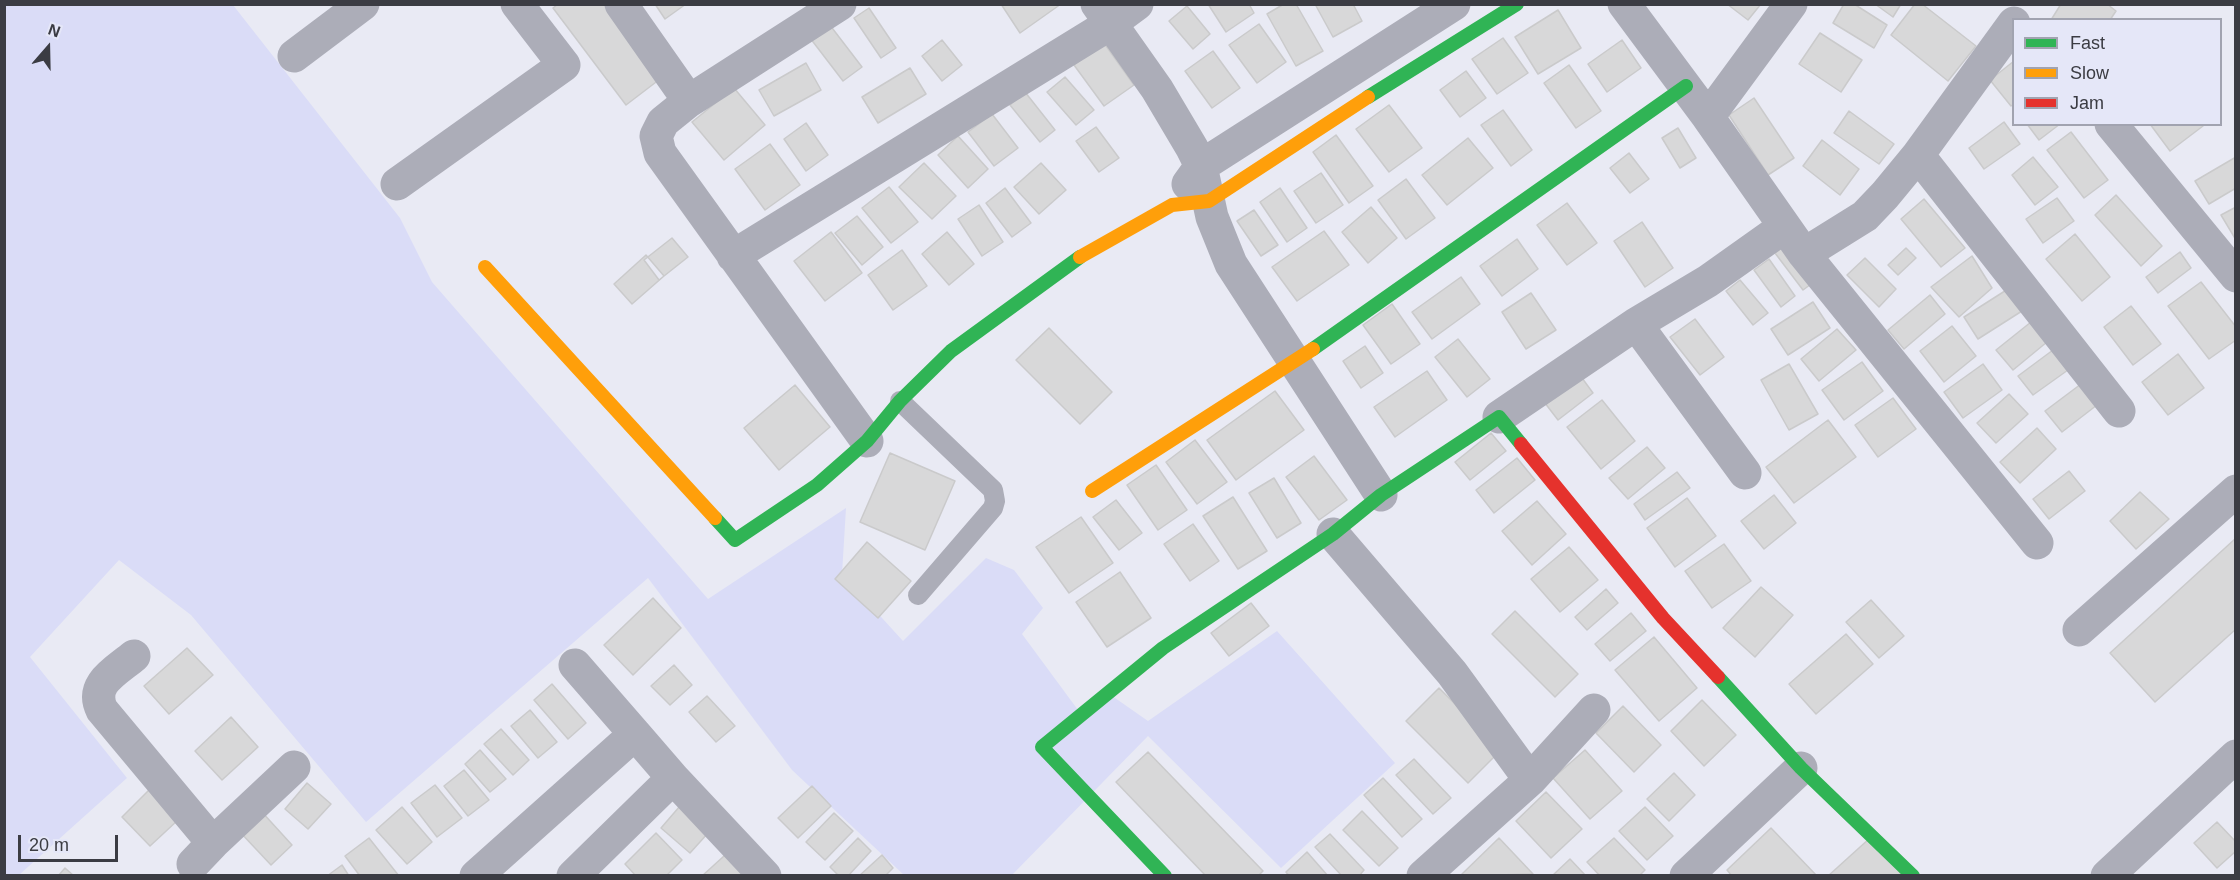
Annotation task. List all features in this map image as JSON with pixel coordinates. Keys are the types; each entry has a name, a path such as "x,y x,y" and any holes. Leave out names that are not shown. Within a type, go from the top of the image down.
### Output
{"street":[{"path":"294,56 363,4"},
{"path":"397,184 564,65 517,4"},
{"path":"621,4 689,101"},
{"path":"840,4 689,101 663,122 656,136 660,153 867,441"},
{"path":"733,255 1104,14 1137,4"},
{"path":"1172,205 1201,166 1454,4"},
{"path":"485,267 735,540 817,485 867,441 900,401 951,351 1083,255 1172,205 1209,201 1430,57 1517,4"},
{"path":"1624,4 1686,86 1804,254 2037,543"},
{"path":"1708,117 1791,4"},
{"path":"1104,14 1158,89 1201,166 1219,237 1231,264 1381,495"},
{"path":"1804,254 1865,216 1918,155 2012,27"},
{"path":"1092,491 1294,363 1686,86"},
{"path":"2113,126 2235,276"},
{"path":"1918,155 2119,411"},
{"path":"1165,876 1042,747 1163,648 1333,534 1381,495 1636,324 1708,281 1784,227"},
{"path":"1636,324 1745,472"},
{"path":"1499,417 1663,618 1801,768 1913,876"},
{"path":"2079,630 2235,491"},
{"path":"1333,534 1452,673 1530,780"},
{"path":"134,656 102,683 97,692 98,702 197,864 294,767"},
{"path":"575,665 673,778 765,876"},
{"path":"1423,876 1530,780 1594,710"},
{"path":"476,876 597,765 635,734"},
{"path":"2107,876 2235,756"},
{"path":"1686,876 1801,768"},
{"path":"573,876 673,778"}],"lane":[{"path":"900,401 993,490 995,497 993,508 918,596"}],"shaded area":[{"path":"5,5 233,5 400,218 432,282 708,599 846,508 842,574 903,641 986,558 1014,570 1043,608 1022,634 1078,710 1105,691 1148,721 1277,631 1395,763 1281,868 1148,736 1012,875 904,875 792,770 648,578 366,822 191,615 119,560 30,657 127,778 19,875 5,876"}],"building":[{"path":"558,4 611,4 664,76 626,105 553,8"},
{"path":"655,4 686,4 665,19"},
{"path":"1001,4 1061,4 1020,33"},
{"path":"1208,4 1249,4 1254,13 1226,32"},
{"path":"1284,4 1296,4 1323,51 1296,66 1267,14"},
{"path":"1315,4 1353,4 1362,21 1333,37"},
{"path":"1727,4 1761,4 1748,20"},
{"path":"1844,4 1854,4 1887,25 1874,48 1833,23"},
{"path":"1875,4 1901,4 1893,17"},
{"path":"1915,4 1922,4 1976,46 1948,81 1891,35"},
{"path":"2061,4 2107,4 2116,11 2111,18 2052,18"},
{"path":"1187,6 1210,34 1193,49 1169,21"},
{"path":"869,8 896,48 881,58 854,18"},
{"path":"1558,10 1581,48 1538,74 1515,37"},
{"path":"826,20 862,67 843,81 807,34"},
{"path":"1259,24 1286,62 1257,83 1229,45"},
{"path":"1820,33 1862,60 1841,92 1799,64"},
{"path":"1503,38 1528,73 1497,94 1472,59"},
{"path":"942,40 962,65 942,81 922,56"},
{"path":"1622,40 1641,68 1607,92 1588,64"},
{"path":"1104,43 1134,85 1104,106 1074,65"},
{"path":"1213,51 1240,88 1212,108 1185,71"},
{"path":"806,63 821,90 774,116 759,90"},
{"path":"2012,63 2012,105 2011,106 1990,80"},
{"path":"1569,65 1601,111 1576,128 1544,83"},
{"path":"910,68 926,94 878,123 862,97"},
{"path":"1466,71 1486,98 1460,117 1440,90"},
{"path":"1065,77 1094,110 1076,125 1047,92"},
{"path":"734,88 765,125 724,160 692,122"},
{"path":"1025,92 1055,130 1040,142 1010,105"},
{"path":"1754,98 1794,158 1768,175 1729,115"},
{"path":"1389,105 1422,148 1389,172 1356,129"},
{"path":"1503,110 1532,150 1511,166 1481,125"},
{"path":"1849,111 1894,144 1879,164 1834,133"},
{"path":"992,114 1018,148 994,166 968,132"},
{"path":"2004,122 2020,144 1984,169 1969,148"},
{"path":"806,123 828,155 806,171 784,139"},
{"path":"2028,126 2057,126 2039,140"},
{"path":"2151,126 2203,126 2170,151"},
{"path":"1096,127 1119,158 1099,172 1076,141"},
{"path":"1678,128 1696,158 1680,168 1662,138"},
{"path":"2071,132 2108,180 2084,198 2047,150"},
{"path":"1336,135 1373,186 1349,203 1313,152"},
{"path":"958,136 988,169 968,188 938,155"},
{"path":"1468,138 1493,168 1447,205 1422,175"},
{"path":"1822,140 1859,169 1840,195 1803,166"},
{"path":"770,144 800,185 765,210 735,169"},
{"path":"1629,153 1649,179 1630,193 1610,168"},
{"path":"2033,157 2058,187 2035,205 2012,175"},
{"path":"2236,157 2236,188 2209,204 2195,181"},
{"path":"924,163 956,196 932,219 899,187"},
{"path":"1041,163 1066,190 1039,214 1014,187"},
{"path":"1321,173 1343,205 1316,223 1294,191"},
{"path":"1406,179 1435,218 1406,239 1378,200"},
{"path":"889,187 918,222 891,243 862,208"},
{"path":"1005,188 1031,223 1012,237 986,203"},
{"path":"1280,188 1307,228 1287,242 1260,202"},
{"path":"2116,195 2162,246 2141,266 2095,215"},
{"path":"2057,198 2074,221 2043,243 2026,219"},
{"path":"1924,199 1965,248 1941,267 1901,219"},
{"path":"1567,203 1597,243 1567,265 1537,225"},
{"path":"979,205 1003,242 982,256 958,219"},
{"path":"1371,207 1397,238 1368,263 1342,232"},
{"path":"2236,207 2236,240 2221,215"},
{"path":"1254,210 1278,245 1261,256 1237,221"},
{"path":"857,216 883,247 862,265 835,233"},
{"path":"1642,222 1673,268 1645,287 1614,241"},
{"path":"1324,231 1349,265 1297,301 1272,267"},
{"path":"831,232 862,273 825,301 794,261"},
{"path":"947,232 974,264 949,285 922,254"},
{"path":"2075,234 2110,277 2082,301 2046,259"},
{"path":"672,238 688,257 659,280 644,260"},
{"path":"1517,239 1538,269 1502,296 1480,266"},
{"path":"1785,246 1814,282 1803,290 1775,253"},
{"path":"1906,248 1916,258 1898,275 1888,265"},
{"path":"902,250 927,286 893,310 868,275"},
{"path":"2180,252 2191,268 2158,293 2146,277"},
{"path":"646,255 664,276 632,304 614,284"},
{"path":"1972,256 1992,288 1959,317 1931,287"},
{"path":"1865,258 1896,289 1879,307 1847,275"},
{"path":"1769,259 1795,296 1781,307 1754,270"},
{"path":"1461,277 1480,304 1432,339 1412,312"},
{"path":"1740,280 1768,313 1753,325 1726,291"},
{"path":"2201,282 2236,327 2236,340 2209,359 2168,306"},
{"path":"2008,289 2022,311 1978,339 1964,317"},
{"path":"1531,293 1556,330 1526,349 1502,312"},
{"path":"1930,295 1945,314 1904,349 1888,330"},
{"path":"1813,302 1830,328 1788,355 1771,329"},
{"path":"1392,304 1420,344 1391,364 1363,325"},
{"path":"2131,306 2161,344 2133,365 2104,327"},
{"path":"1695,319 1724,357 1700,375 1670,337"},
{"path":"2031,322 2047,342 2013,370 1996,350"},
{"path":"1952,326 1976,356 1944,382 1920,351"},
{"path":"1049,328 1112,392 1080,424 1016,360"},
{"path":"1837,329 1856,350 1819,381 1801,359"},
{"path":"1458,339 1490,379 1467,397 1435,357"},
{"path":"1365,346 1383,373 1361,388 1343,361"},
{"path":"2053,350 2068,370 2033,395 2018,376"},
{"path":"2178,354 2204,388 2168,415 2142,382"},
{"path":"1862,362 1883,391 1844,420 1822,390"},
{"path":"1789,364 1818,414 1789,430 1761,380"},
{"path":"1983,364 2002,390 1963,418 1944,392"},
{"path":"1574,367 1593,393 1558,420 1538,394"},
{"path":"1427,371 1447,400 1395,437 1374,407"},
{"path":"2081,384 2097,405 2062,432 2045,411"},
{"path":"795,385 830,427 779,470 744,428"},
{"path":"1275,391 1304,430 1236,480 1207,440"},
{"path":"2009,394 2028,414 1996,443 1977,423"},
{"path":"1893,398 1916,429 1878,457 1855,425"},
{"path":"1602,400 1635,441 1601,469 1567,427"},
{"path":"1828,420 1856,457 1794,503 1766,467"},
{"path":"2037,428 2056,449 2020,483 2000,462"},
{"path":"1491,433 1506,451 1470,480 1455,462"},
{"path":"1195,440 1227,482 1197,504 1166,462"},
{"path":"1647,447 1665,468 1628,499 1609,478"},
{"path":"890,453 955,481 925,550 860,522"},
{"path":"1314,456 1347,500 1319,520 1286,477"},
{"path":"1517,458 1535,480 1494,513 1476,490"},
{"path":"1156,465 1187,510 1158,530 1127,485"},
{"path":"2069,471 2085,491 2049,519 2033,499"},
{"path":"1677,472 1690,488 1645,520 1634,504"},
{"path":"1274,478 1301,523 1277,538 1249,493"},
{"path":"2140,492 2169,519 2136,549 2110,521"},
{"path":"1774,495 1796,523 1764,549 1741,521"},
{"path":"1233,497 1267,551 1238,569 1203,516"},
{"path":"1687,498 1716,536 1675,567 1647,528"},
{"path":"1116,500 1142,533 1119,550 1093,517"},
{"path":"1537,501 1566,534 1532,565 1502,531"},
{"path":"1081,517 1113,563 1069,593 1036,547"},
{"path":"1193,524 1219,561 1190,581 1164,544"},
{"path":"2236,538 2236,629 2155,702 2110,653"},
{"path":"867,542 911,581 878,618 835,579"},
{"path":"1724,544 1751,581 1712,608 1685,571"},
{"path":"1569,547 1598,580 1560,612 1531,579"},
{"path":"1120,572 1151,618 1107,647 1076,602"},
{"path":"1761,587 1793,615 1755,657 1723,628"},
{"path":"1606,589 1618,603 1587,630 1575,617"},
{"path":"653,598 681,628 633,675 604,645"},
{"path":"1871,600 1904,636 1879,658 1846,622"},
{"path":"1251,603 1269,626 1229,656 1211,633"},
{"path":"1515,611 1578,674 1555,697 1492,634"},
{"path":"1631,613 1646,631 1610,661 1595,644"},
{"path":"1846,634 1873,664 1816,714 1789,684"},
{"path":"1654,637 1697,688 1659,721 1615,670"},
{"path":"187,648 213,675 169,714 144,686"},
{"path":"674,665 692,685 670,705 651,686"},
{"path":"552,684 586,723 568,739 534,700"},
{"path":"1439,688 1501,750 1468,783 1406,721"},
{"path":"707,696 735,726 716,742 689,712"},
{"path":"1702,700 1736,735 1704,766 1671,731"},
{"path":"1623,706 1661,745 1634,772 1596,733"},
{"path":"530,710 557,742 538,758 511,726"},
{"path":"231,717 258,747 222,780 195,751"},
{"path":"501,729 529,760 513,775 484,744"},
{"path":"480,750 506,779 490,792 465,764"},
{"path":"1585,750 1622,791 1590,819 1553,778"},
{"path":"1148,752 1263,871 1258,876 1206,876 1116,782"},
{"path":"1414,759 1451,798 1433,814 1396,775"},
{"path":"464,770 489,800 468,816 444,786"},
{"path":"1674,773 1695,795 1669,821 1647,799"},
{"path":"1383,778 1422,819 1402,837 1364,795"},
{"path":"307,783 331,804 308,829 285,809"},
{"path":"435,785 462,818 437,837 411,803"},
{"path":"812,786 831,806 798,838 778,818"},
{"path":"149,790 178,820 150,846 122,817"},
{"path":"1546,792 1582,829 1551,858 1516,821"},
{"path":"680,806 709,832 690,853 661,828"},
{"path":"402,807 432,842 407,864 376,830"},
{"path":"1645,807 1673,836 1647,860 1619,831"},
{"path":"261,811 292,845 271,865 239,831"},
{"path":"1362,811 1398,848 1379,866 1343,830"},
{"path":"834,813 853,831 825,860 806,842"},
{"path":"2217,822 2236,842 2236,851 2217,868 2194,843"},
{"path":"1771,828 1817,876 1732,876 1727,870"},
{"path":"656,833 682,860 666,876 636,876 625,864"},
{"path":"1330,834 1364,870 1359,876 1342,876 1315,847"},
{"path":"369,838 399,876 360,876 345,856"},
{"path":"858,838 871,851 848,876 839,876 830,867"},
{"path":"1499,838 1533,874 1461,876 1461,875"},
{"path":"1614,838 1645,870 1639,876 1600,876 1587,862"},
{"path":"1870,838 1903,876 1828,876"},
{"path":"735,846 751,864 739,876 702,876"},
{"path":"1307,852 1328,876 1289,876 1286,872"},
{"path":"882,855 893,868 885,876 859,876"},
{"path":"1570,859 1586,876 1552,876"},
{"path":"342,865 349,876 327,876"},
{"path":"65,868 74,876 58,876"}],"traffic: fast":[{"path":"1368,97 1517,4"},
{"path":"1313,349 1686,86"},
{"path":"715,518 735,540 817,485 867,441 900,401 951,351 1080,257"},
{"path":"1165,876 1042,747 1163,648 1333,534 1381,495 1499,417 1521,444"},
{"path":"1718,677 1801,768 1913,876"}],"traffic: slow":[{"path":"1080,257 1172,205 1209,201 1368,97"},
{"path":"485,267 715,518"},
{"path":"1092,491 1313,349"}],"traffic: jam":[{"path":"1521,444 1663,618 1718,677"}]}
